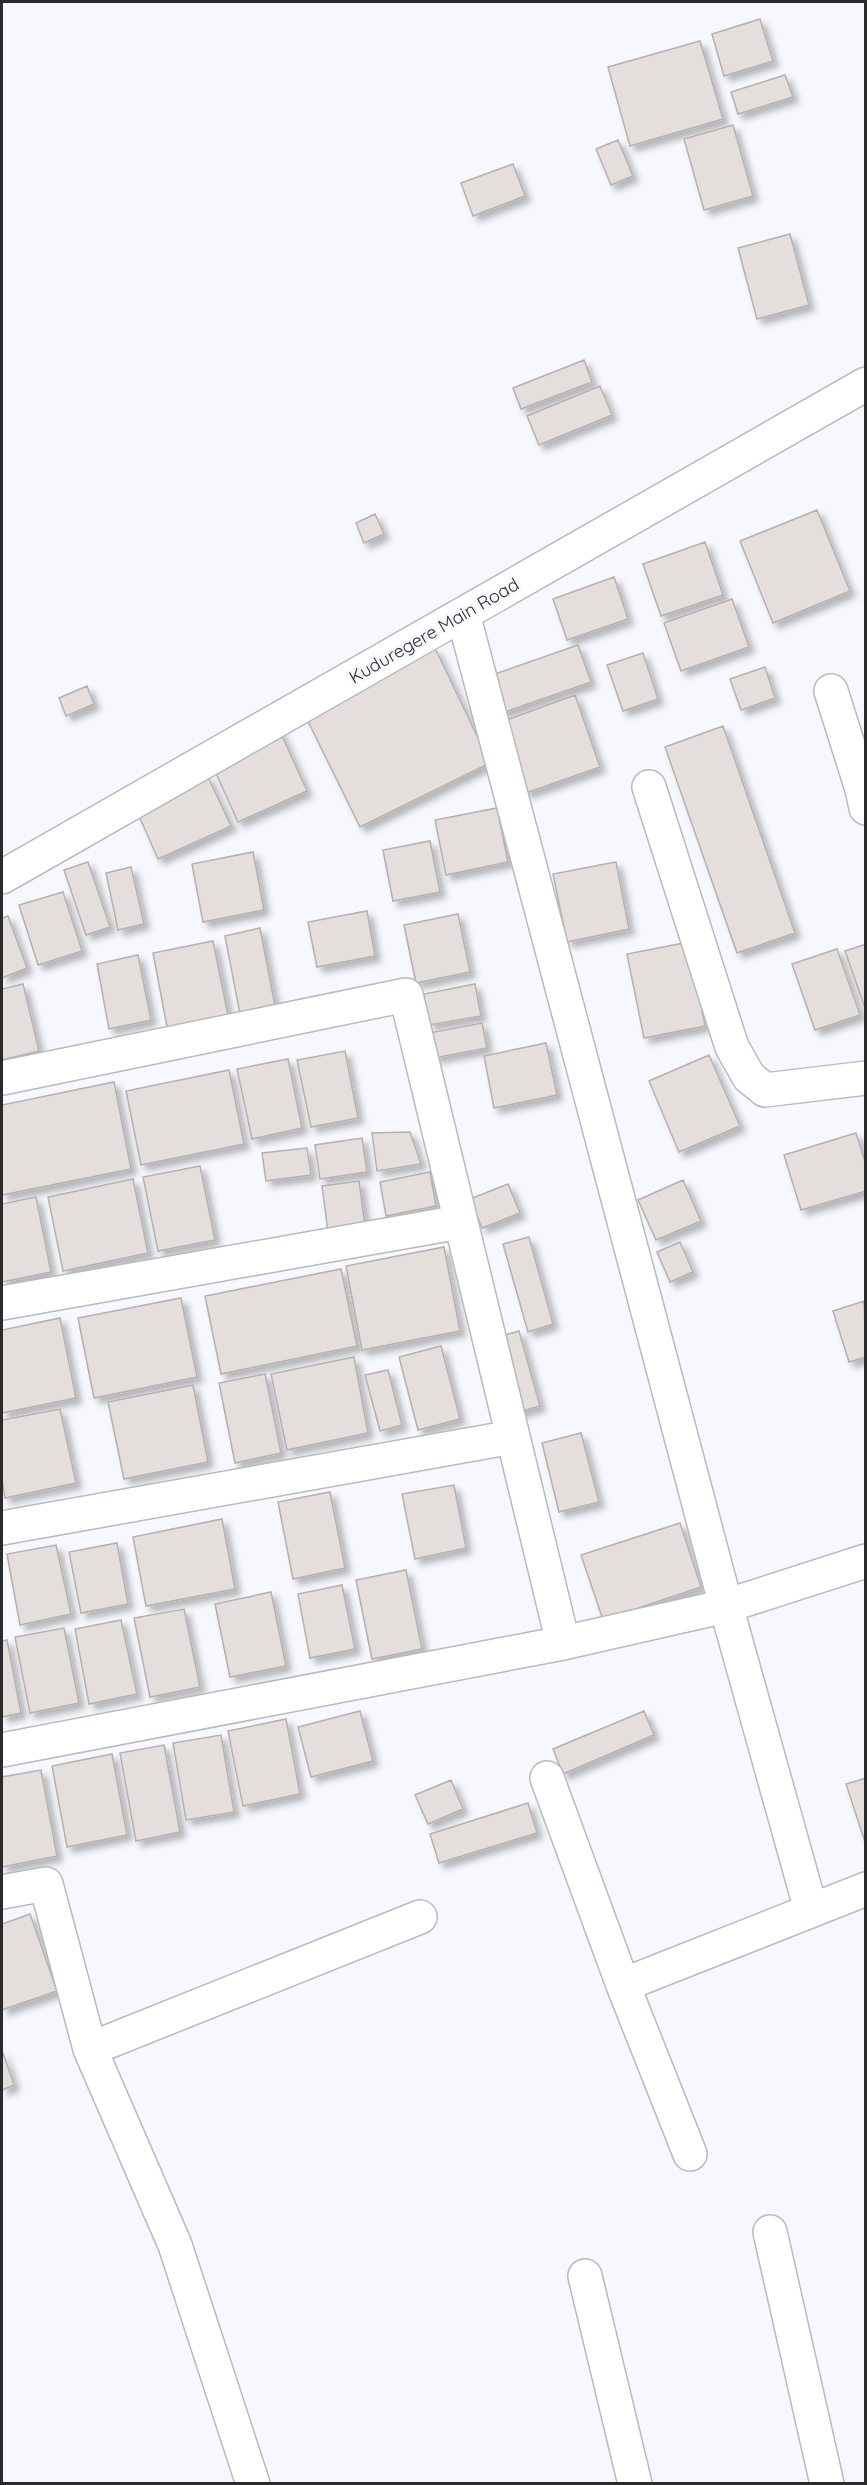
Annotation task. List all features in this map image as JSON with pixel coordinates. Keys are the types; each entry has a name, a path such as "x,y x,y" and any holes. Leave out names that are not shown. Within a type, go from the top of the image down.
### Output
{"street":[{"name":"Kuduregere Main Road","path":"2,877 866,384"},
{"path":"463,614 726,1606 812,1910"},
{"path":"831,691 864,795"},
{"path":"649,787 732,1047 749,1077 765,1090 866,1078"},
{"path":"2,1078 406,995 563,1643"},
{"path":"2,1303 460,1222"},
{"path":"2,1528 513,1437"},
{"path":"2,1750 563,1643 726,1606 866,1561"},
{"path":"547,1778 623,1985 690,2154"},
{"path":"2,1892 45,1884 90,2049 175,2245 253,2484"},
{"path":"623,1985 866,1889"},
{"path":"90,2049 420,1917"},
{"path":"770,2232 827,2484"},
{"path":"585,2276 635,2484"}],"building":[{"path":"760,19 773,61 724,76 712,34"},
{"path":"700,41 723,119 630,146 608,67"},
{"path":"785,75 793,97 738,114 731,92"},
{"path":"733,125 753,196 704,210 684,139"},
{"path":"618,140 633,176 611,185 596,149"},
{"path":"513,164 525,196 473,216 461,183"},
{"path":"790,234 809,305 757,319 738,248"},
{"path":"584,360 592,382 521,409 513,388"},
{"path":"600,386 612,415 539,445 527,416"},
{"path":"817,510 850,591 773,623 740,541"},
{"path":"375,514 384,534 364,543 356,523"},
{"path":"705,542 723,595 661,616 643,564"},
{"path":"614,577 628,619 567,640 553,599"},
{"path":"732,599 749,647 681,671 664,623"},
{"path":"578,645 591,682 502,713 489,676"},
{"path":"435,648 490,763 360,827 303,711"},
{"path":"643,653 658,699 623,711 607,665"},
{"path":"765,667 775,698 741,710 730,679"},
{"path":"87,686 94,704 66,716 59,698"},
{"path":"575,695 600,767 526,793 501,722"},
{"path":"723,726 795,933 737,953 665,747"},
{"path":"279,729 307,791 238,822 210,760"},
{"path":"207,775 231,826 158,859 135,807"},
{"path":"497,808 508,862 446,875 435,820"},
{"path":"430,841 440,892 393,901 383,850"},
{"path":"253,852 264,910 203,922 192,864"},
{"path":"88,862 110,927 86,935 64,870"},
{"path":"616,862 629,929 567,942 553,874"},
{"path":"131,867 144,924 118,930 106,873"},
{"path":"63,892 82,951 38,965 19,905"},
{"path":"367,911 375,956 317,967 308,922"},
{"path":"458,914 470,972 416,983 404,925"},
{"path":"8,916 27,968 2,978 2,918"},
{"path":"260,928 275,1006 240,1014 225,936"},
{"path":"213,941 229,1020 168,1032 153,953"},
{"path":"689,942 705,1026 644,1038 627,954"},
{"path":"866,944 866,1011 845,951"},
{"path":"837,949 860,1015 815,1030 792,964"},
{"path":"138,955 151,1020 109,1029 97,964"},
{"path":"23,984 39,1051 2,1060 2,989"},
{"path":"475,984 481,1016 429,1025 424,994"},
{"path":"482,1023 487,1048 434,1058 429,1033"},
{"path":"546,1043 557,1095 494,1108 484,1056"},
{"path":"345,1051 358,1118 311,1127 297,1060"},
{"path":"709,1055 740,1126 679,1152 649,1081"},
{"path":"288,1059 302,1128 252,1139 237,1069"},
{"path":"229,1070 244,1144 141,1165 126,1091"},
{"path":"114,1082 131,1169 2,1195 2,1105"},
{"path":"410,1132 421,1164 377,1171 372,1133"},
{"path":"856,1133 866,1165 866,1191 801,1210 784,1155"},
{"path":"362,1138 367,1172 320,1179 315,1145"},
{"path":"307,1148 311,1175 266,1181 262,1153"},
{"path":"200,1166 215,1240 158,1251 143,1177"},
{"path":"430,1172 436,1206 386,1216 380,1182"},
{"path":"133,1179 148,1253 63,1271 48,1197"},
{"path":"683,1180 701,1221 656,1240 638,1200"},
{"path":"359,1181 365,1227 328,1232 322,1186"},
{"path":"508,1184 520,1213 482,1228 470,1199"},
{"path":"36,1197 51,1272 2,1282 2,1204"},
{"path":"529,1237 553,1324 528,1332 503,1244"},
{"path":"680,1242 693,1272 670,1282 657,1252"},
{"path":"444,1247 460,1331 362,1350 346,1266"},
{"path":"341,1269 357,1346 221,1374 205,1296"},
{"path":"181,1298 197,1377 94,1398 78,1318"},
{"path":"864,1301 866,1357 849,1362 833,1311"},
{"path":"60,1318 76,1398 2,1413 2,1330"},
{"path":"519,1331 540,1406 511,1414 491,1339"},
{"path":"441,1346 460,1419 418,1430 399,1357"},
{"path":"354,1357 368,1433 287,1450 271,1374"},
{"path":"388,1370 402,1425 380,1431 365,1375"},
{"path":"265,1374 281,1453 235,1463 219,1383"},
{"path":"193,1385 208,1462 124,1479 108,1402"},
{"path":"60,1409 76,1483 5,1498 2,1479 2,1420"},
{"path":"581,1433 599,1502 559,1512 542,1443"},
{"path":"454,1485 466,1548 415,1559 402,1494"},
{"path":"330,1492 345,1568 293,1579 278,1502"},
{"path":"222,1519 235,1589 146,1606 133,1537"},
{"path":"680,1523 701,1587 603,1620 581,1555"},
{"path":"117,1543 128,1604 81,1613 69,1552"},
{"path":"56,1545 71,1614 20,1625 7,1554"},
{"path":"406,1570 422,1649 372,1659 356,1580"},
{"path":"342,1585 355,1649 310,1658 298,1594"},
{"path":"271,1592 286,1666 230,1677 215,1604"},
{"path":"184,1609 200,1687 150,1697 134,1618"},
{"path":"121,1620 137,1694 89,1704 75,1629"},
{"path":"64,1628 79,1703 30,1713 15,1637"},
{"path":"7,1640 21,1713 2,1717 2,1641"},
{"path":"360,1711 373,1761 311,1777 298,1727"},
{"path":"644,1711 654,1735 563,1774 553,1749"},
{"path":"286,1719 300,1794 243,1806 228,1731"},
{"path":"221,1735 234,1812 186,1820 173,1743"},
{"path":"164,1745 180,1832 136,1841 120,1753"},
{"path":"112,1754 127,1835 67,1847 52,1766"},
{"path":"41,1770 57,1856 2,1867 2,1777"},
{"path":"866,1778 866,1845 846,1784"},
{"path":"451,1780 463,1809 428,1824 415,1795"},
{"path":"528,1803 537,1833 439,1863 430,1834"},
{"path":"30,1914 57,1991 2,2010 2,1924"},
{"path":"2,2050 14,2085 2,2090"}]}
